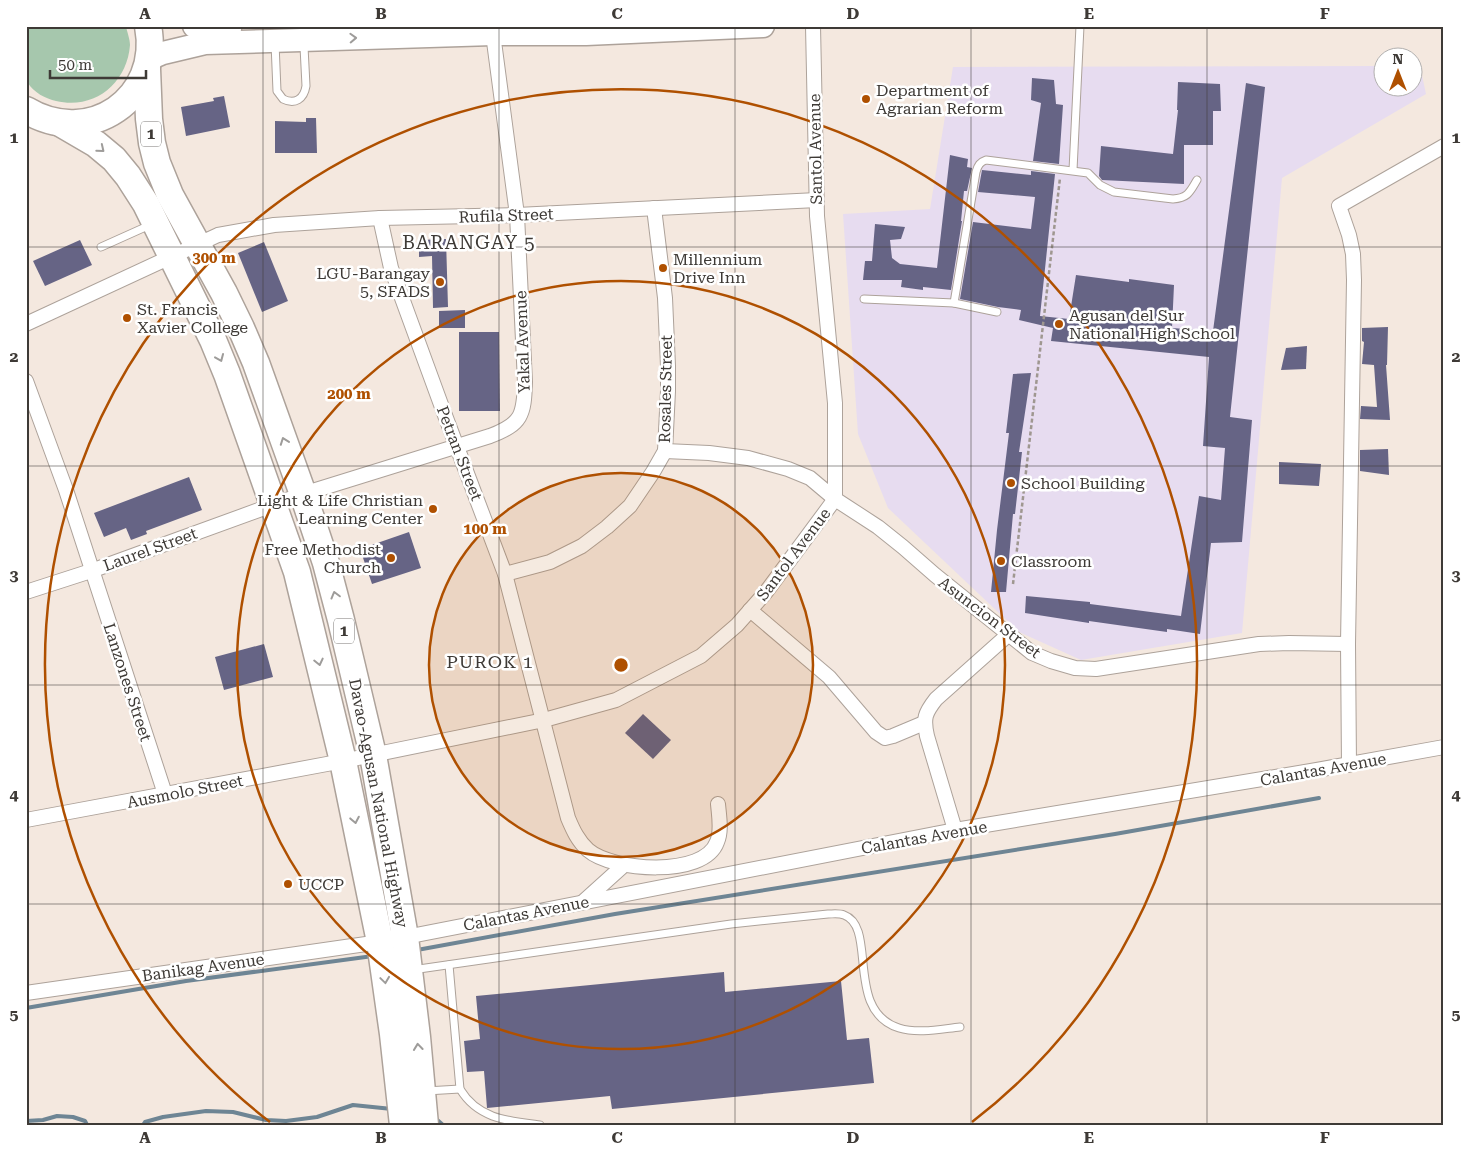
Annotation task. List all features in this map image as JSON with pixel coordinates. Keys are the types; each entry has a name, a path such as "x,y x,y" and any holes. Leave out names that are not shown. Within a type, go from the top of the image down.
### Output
{"highway":[{"name":"1","path":"26,110 48,120 74,124 101,118 113,112 124,104 141,82 148,64 150,36 148,26"},
{"name":"Davao-Agusan National Highway","path":"148,64 149,119 152,143 158,164 170,195 241,328 256,364 303,494 326,564 341,620 373,755 410,970 410,1093 414,1124"},
{"name":"Davao-Agusan National Highway","path":"60,123 96,144 114,159 128,176 146,204 213,340 227,374 297,572 343,761 380,942 393,1034 410,1093"},
{"path":"362,860 390,854"}],"main road":[{"path":"194,26 203,29 303,33 493,34 763,26"},
{"path":"148,64 163,53 205,43 274,40 328,26"}],"street":[{"name":"Santol Avenue","path":"373,755 544,720 616,700 701,656 737,626 766,592 835,499 835,403 816,216 813,26"},
{"name":"Yakal Avenue","path":"272,504 490,436 506,430 518,420 524,404 525,382 517,215 493,34"},
{"path":"1349,765 1348,644 1354,280 1353,254 1339,206 1444,146"},
{"name":"Rufila Street","path":"26,324 198,246 218,235 254,228 380,218 517,215 817,200"},
{"name":"Rosales Street","path":"505,574 550,562 582,546 607,527 630,506 653,472 664,450 668,391 665,298 654,208"},
{"name":"Petran Street","path":"380,218 392,268 505,574 568,818 577,838 589,851 604,860 624,865 666,868 694,861 708,855 713,849 720,829 718,804"},
{"name":"Lanzones Street","path":"26,382 66,490 165,794"},
{"name":"Asuncion Street","path":"664,450 748,458 788,469 810,478 835,499 878,527 1032,653 1075,668 1096,669 1259,644 1348,644"},
{"name":"Laurel Street","path":"26,592 91,571 272,504"},
{"path":"750,610 829,677 876,732 885,738 924,723"},
{"path":"955,830 924,723 927,710 936,699 1009,634"},
{"name":"Calantas Avenue","path":"380,942 955,830 1349,765 1444,747"},
{"name":"Ausmolo Street","path":"26,820 373,755"},
{"path":"583,902 624,865"},
{"name":"Banikag Avenue","path":"26,993 380,942"}],"lane":[{"path":"1073,170 1080,26"},
{"path":"274,40 277,91 283,99 292,102 301,98 305,91 303,33"},
{"path":"954,303 978,166 981,162 986,160 1073,170 1088,173 1100,185 1114,192 1173,199 1182,198 1188,194 1198,180"},
{"path":"101,247 155,222"},
{"path":"864,299 954,303 997,312"},
{"path":"410,970 731,924 843,914 852,920 858,929 866,989 870,1001 881,1018 898,1028 915,1031 960,1027"},
{"path":"449,965 460,1089 465,1097 482,1112 495,1118 540,1125"},
{"path":"410,1093 460,1089"}],"path":[{"path":"1013,584 1061,170"}],"shaded area":[{"name":"Agusan del Sur National High School","path":"1372,66 1372,98 1419,98 1282,178 1242,633 1081,660 1019,632 888,508 858,434 843,214 930,209 953,67"},
{"name":"Agusan del Sur National High School","path":"1422,75 1426,94 1422,96"}],"green space":[{"path":"26,26 126,26 130,40 128,59 123,71 115,82 95,98 83,102 70,103 52,100 36,92 28,83"}],"building":[{"path":"1032,78 1054,80 1056,104 1063,105 1059,164 1033,161 1041,103 1031,100"},
{"path":"1178,82 1220,84 1221,111 1213,111 1213,145 1184,145 1184,184 1102,180 1099,176 1101,146 1173,154 1178,110"},
{"path":"1246,83 1265,87 1230,417 1252,420 1242,542 1211,543 1200,634 1167,629 1167,632 1089,621 1089,623 1025,613 1026,596 1090,602 1090,604 1181,616 1199,496 1221,500 1225,448 1203,446 1209,357 1051,341 1053,328 1019,320 1021,310 960,299 973,222 1031,229 1035,197 978,192 982,170 1031,175 1031,171 1055,174 1040,316 1069,319 1076,275 1129,282 1129,279 1174,285 1172,328 1213,331"},
{"path":"224,96 230,127 186,136 181,107 214,101 213,98"},
{"path":"306,118 316,118 317,153 275,153 275,121 306,122"},
{"path":"950,155 968,159 967,167 972,168 967,191 964,191 962,221 951,290 923,287 923,290 901,287 902,280 863,280 865,261 872,261 875,224 905,227 901,239 890,240 892,258 900,264 937,268"},
{"name":"LGU-Barangay 5, SFADS","path":"446,239 448,307 433,308 432,256 419,257 419,240"},
{"path":"80,240 92,265 45,286 33,261"},
{"path":"264,242 288,301 262,312 238,253"},
{"path":"465,310 465,328 439,328 439,311"},
{"path":"1388,327 1386,365 1390,420 1360,419 1361,406 1377,407 1374,365 1362,364 1364,342 1362,341 1362,328"},
{"path":"459,332 499,332 500,411 459,411"},
{"path":"1307,346 1306,369 1281,370 1286,348"},
{"path":"1031,373 1019,452 1022,452 1015,514 1013,514 1006,592 991,592 1009,433 1006,433 1013,374"},
{"path":"1388,449 1389,475 1360,471 1360,450"},
{"path":"1279,462 1321,464 1319,486 1279,484"},
{"path":"189,477 202,510 146,531 147,534 131,540 126,528 104,537 94,513"},
{"name":"Free Methodist Church","path":"409,532 421,568 372,584 360,549"},
{"path":"264,644 273,677 224,690 215,657"},
{"path":"643,714 671,740 653,759 625,733"},
{"path":"724,972 725,992 841,981 847,1040 869,1038 874,1083 612,1109 610,1096 487,1108 484,1071 467,1072 464,1041 480,1039 476,996"}],"waterway":[{"path":"417,950 615,914 1115,834 1319,798"},
{"path":"26,1008 186,981 373,956"},
{"path":"143,1125 145,1122 163,1117 206,1111 233,1112 266,1120 286,1121 317,1117 353,1105 392,1109"},
{"path":"26,1121 43,1120 57,1116 73,1117 85,1121 87,1125"},
{"path":"435,1118 443,1125"}],"place":[{"name":"Department of Agrarian Reform","path":"866,99"},
{"name":"Millennium Drive Inn","path":"663,268"},
{"name":"LGU-Barangay 5, SFADS","path":"440,282"},
{"name":"St. Francis Xavier College","path":"127,318"},
{"name":"Agusan del Sur National High School","path":"1059,324"},
{"name":"School Building","path":"1011,483"},
{"name":"Light & Life Christian Learning Center","path":"433,509"},
{"name":"Free Methodist Church","path":"391,558"},
{"name":"Classroom","path":"1001,561"},
{"name":"UCCP","path":"288,884"}],"district":[{"name":"BARANGAY 5","path":"469,242"},
{"name":"PUROK 1","path":"490,662"}]}
